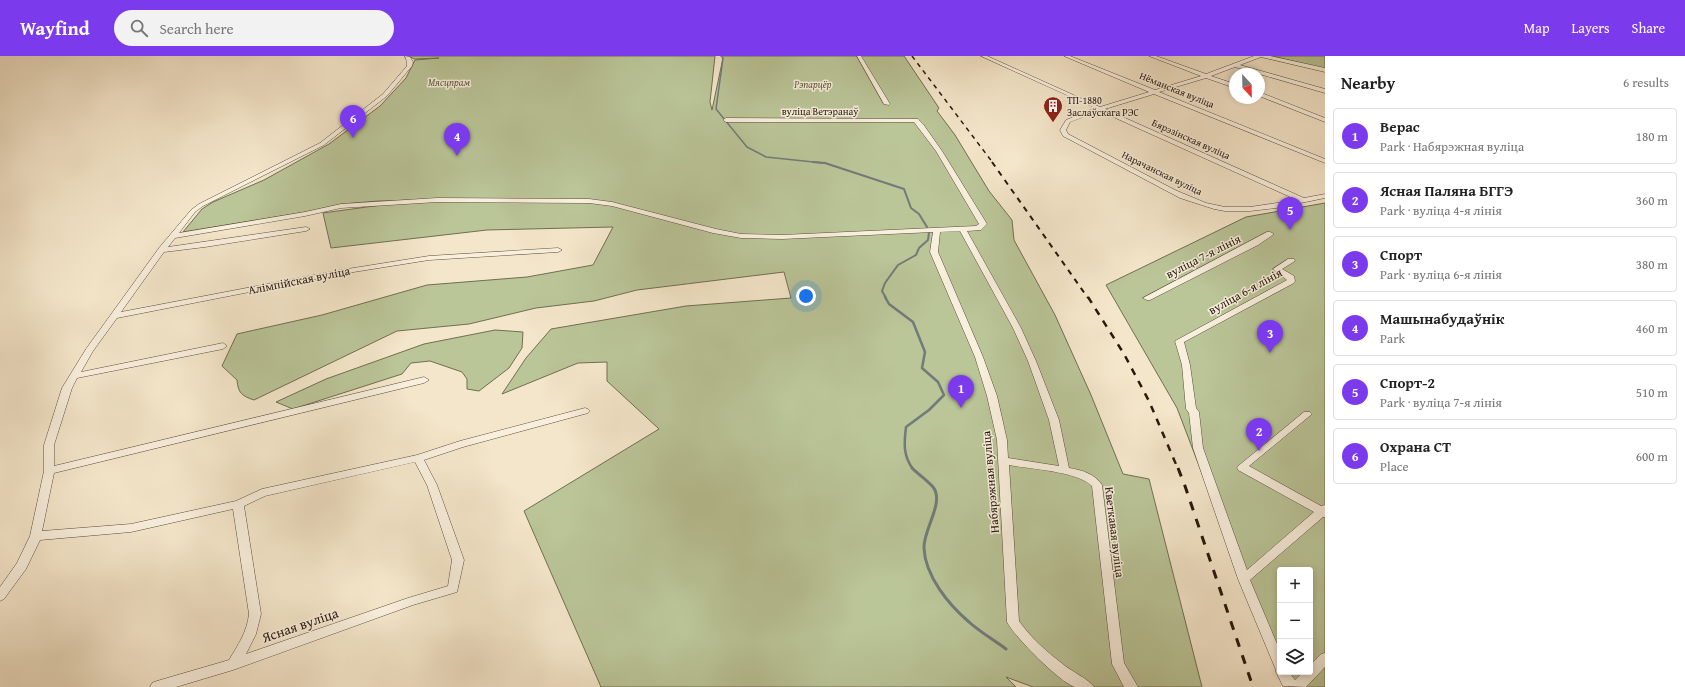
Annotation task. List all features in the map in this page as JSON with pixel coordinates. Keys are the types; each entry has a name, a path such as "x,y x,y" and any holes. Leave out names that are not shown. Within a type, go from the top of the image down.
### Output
{"street":[{"path":"859,56 887,104"},
{"name":"Бярэзінская вуліца","path":"983,56 1303,200"},
{"name":"Нёманская вуліца","path":"1066,56 1325,161"},
{"path":"1151,56 1229,84"},
{"path":"1248,56 1257,57"},
{"path":"1263,56 1325,70"},
{"path":"0,596 22,566 36,536 49,471 49,445 67,388 114,316 162,250 194,211 201,205 322,144 385,95 409,66 410,62 407,57"},
{"path":"1100,108 1206,76 1257,57"},
{"path":"1234,65 1325,91"},
{"path":"1265,96 1325,120"},
{"name":"Нарачанская вуліца","path":"1100,108 1068,121 1062,130 1065,135 1185,197 1211,207 1231,209 1252,208 1325,196"},
{"name":"вуліца Ветэранаў","path":"726,120 913,120 919,122 983,224 978,228 962,229"},
{"path":"174,236 298,215 341,206 437,200 597,202 612,204 741,236 782,237 962,229 1017,328 1035,367 1054,420 1065,470"},
{"path":"162,250 205,245 306,229"},
{"name":"Набярэжная вуліца","path":"937,230 934,252 979,357 992,396 1001,436 1013,622 1026,640 1074,681 1087,687"},
{"name":"вуліца 7-я лінія","path":"1147,298 1270,234"},
{"name":"Алімпійская вуліца","path":"114,316 340,272 429,258 558,250"},
{"name":"вуліца 6-я лінія","path":"1244,579 1198,448 1194,412 1191,409 1186,365 1179,341 1291,281 1291,278 1277,269 1291,261"},
{"path":"74,376 223,346"},
{"path":"49,471 424,380"},
{"path":"36,536 131,528 238,504 262,493 418,458 460,444 586,411"},
{"path":"1277,659 1244,579 1324,511 1242,467 1307,414"},
{"name":"Ясная вуліца","path":"157,687 233,664 412,601 453,589 458,560 432,485 418,458"},
{"name":"Кветкавая вуліца","path":"1003,461 1083,474 1092,479 1097,485 1118,664 1131,687"},
{"path":"233,664 250,636 254,624 255,614 238,504"},
{"path":"1298,687 1325,658"},
{"path":"1284,675 1288,682 1294,687"}],"green space":[{"path":"409,56 715,56 710,102 712,110 723,58 721,56 904,56 939,108 937,111 955,135 989,191 1012,220 1014,240 1055,315 1091,395 1123,474 1149,479 1202,687 1033,687 1006,677 1016,687 601,687 524,511 659,429 607,381 607,362 578,363 502,394 526,358 551,329 686,306 791,298 784,272 637,290 594,301 536,308 469,324 397,331 254,400 246,397 238,388 237,380 222,366 237,334 322,315 427,285 527,277 593,265 613,227 487,230 331,248 323,213 418,200 342,204 306,212 183,232 202,209 213,202 264,180 329,144 380,106 406,78 415,60 439,58 414,59"},
{"path":"1272,56 1325,56 1325,69"},
{"path":"1325,203 1325,687 1289,687 1279,675 1313,675 1313,567 1277,567 1277,670 1177,408 1106,285 1246,217"},
{"path":"495,330 523,332 522,348 509,368 479,391 467,389 467,379 462,372 430,361 411,363 402,374 293,409 276,402 326,379 424,344"}],"waterway":[{"path":"721,56 723,58 716,109 747,147 766,157 815,162"},
{"path":"815,162 825,163 904,189 911,208 919,214 927,227"},
{"path":"815,162 823,163"},
{"path":"886,298 882,291 885,283 898,265 916,255 919,248 928,240 929,232"},
{"path":"885,297 889,304 913,322 925,352 922,368 938,382 944,395 929,410 906,427 905,449 907,459 913,469"},
{"path":"913,469 931,484 936,493 937,500 924,548 925,559 933,579 939,589 961,615 1006,649"}],"railway":[{"path":"912,56 993,163"},
{"path":"992,162 1088,298"},
{"path":"1088,297 1124,354 1149,401 1178,469"},
{"path":"1178,468 1253,687"}],"place":[{"name":"ТП-1880 Заслаўскага РЭС","path":"1053,123"},
{"name":"Охрана СТ","path":"353,138"},
{"name":"Машынабудаўнік","path":"457,156"},
{"name":"Спорт-2","path":"1290,230"},
{"name":"Спорт","path":"1270,353"},
{"name":"Верас","path":"961,408"},
{"name":"Ясная Паляна БГГЭ","path":"1259,451"}],"park label":[{"name":"Мясцпрам","path":"449,82"},
{"name":"Рэпарцёр","path":"813,84"}]}
